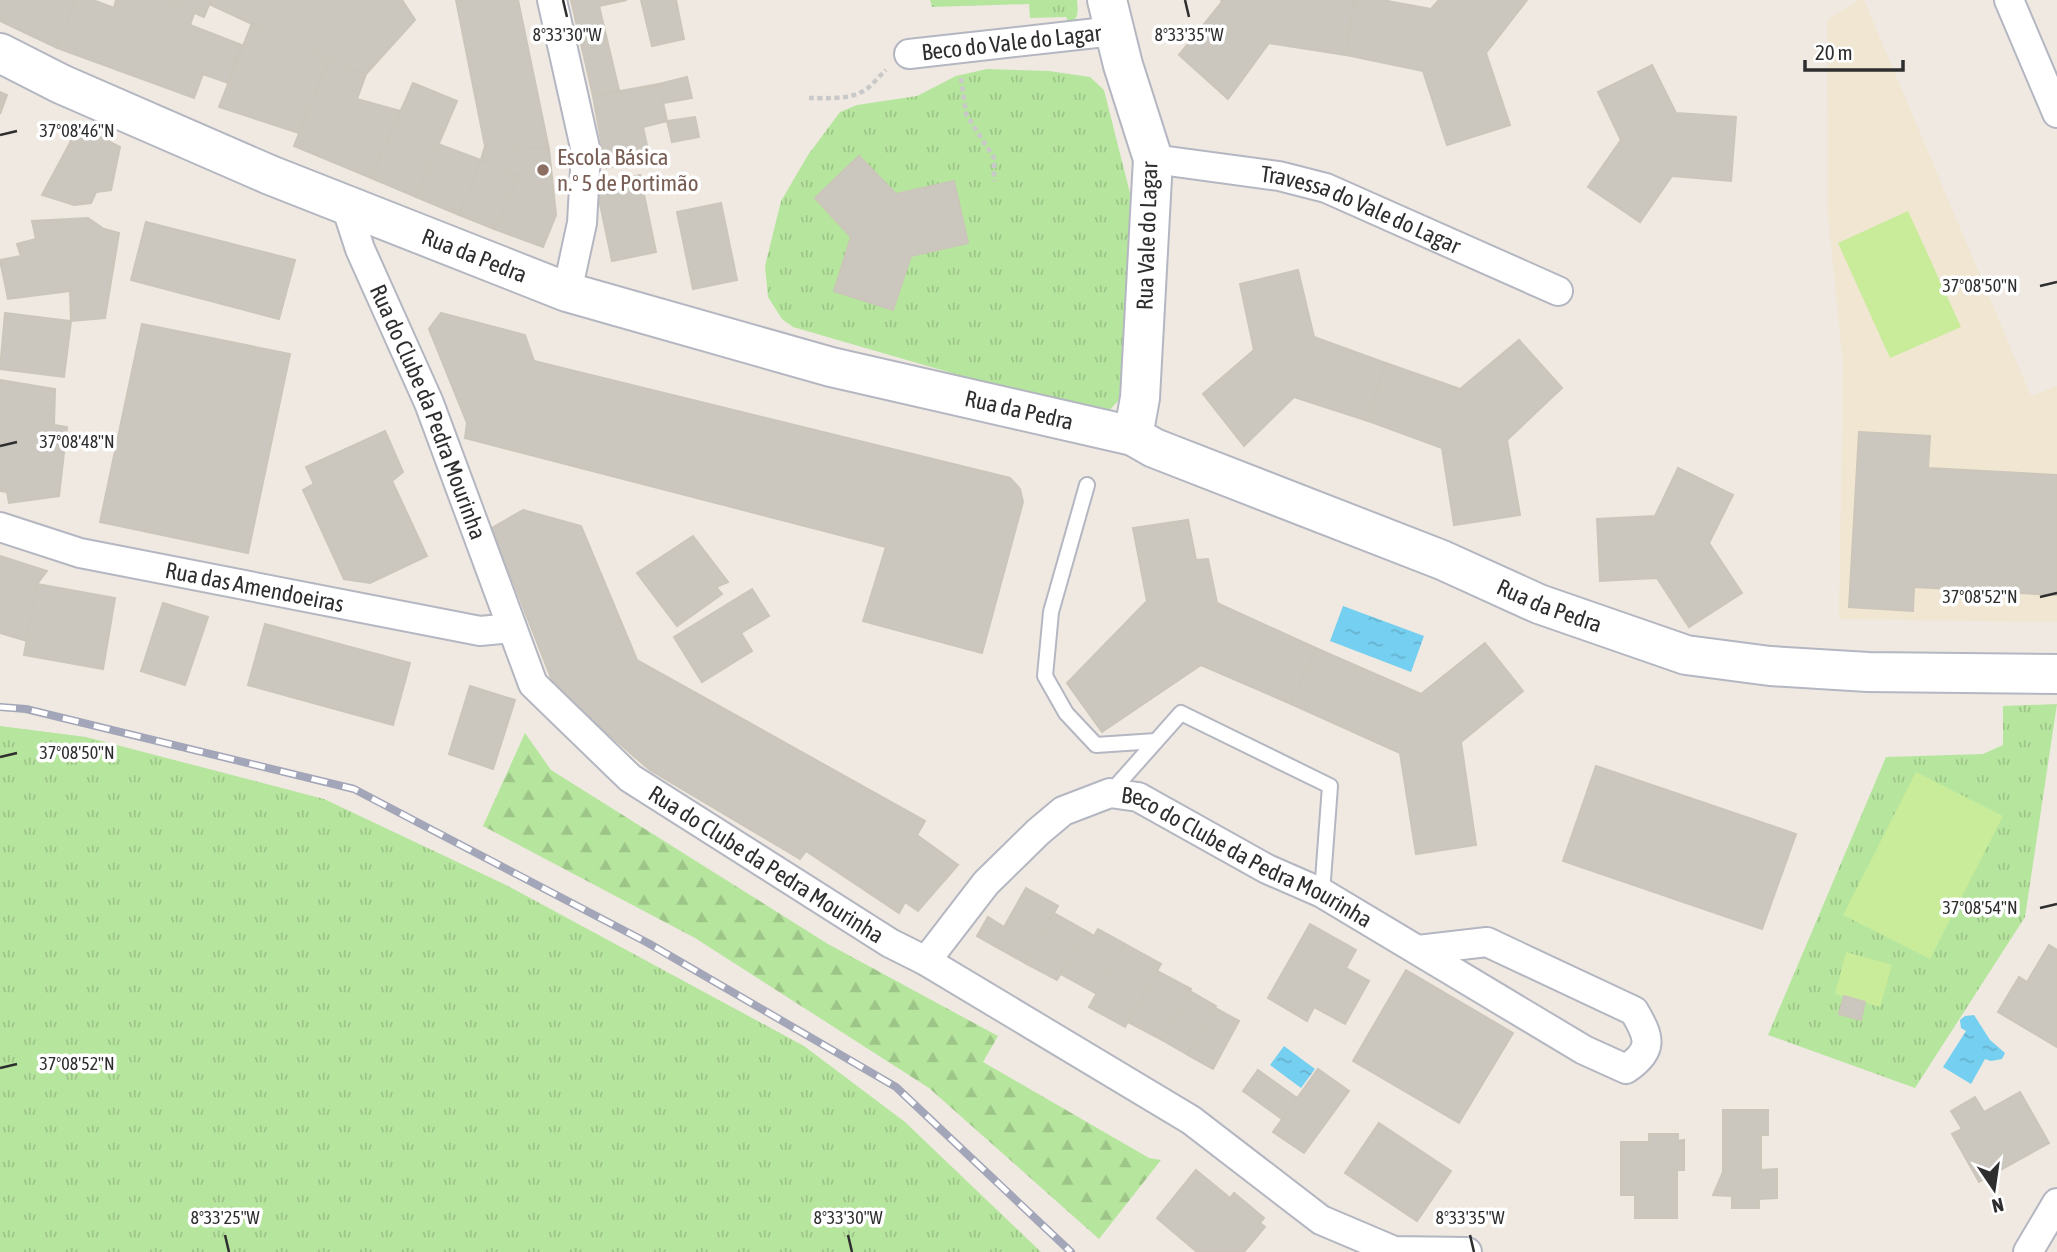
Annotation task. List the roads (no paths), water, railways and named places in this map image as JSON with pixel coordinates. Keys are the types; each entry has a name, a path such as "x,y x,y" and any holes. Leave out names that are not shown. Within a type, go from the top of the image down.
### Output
{"street":[{"path":"552,0 586,152 582,223 567,292"},
{"path":"2009,0 2057,113"},
{"name":"Beco do Vale do Lagar","path":"909,54 959,49 1111,16"},
{"name":"Rua Vale do Lagar","path":"1111,16 1153,159 1140,398 1133,436"},
{"name":"Rua da Pedra","path":"0,53 61,84 346,206 567,292 831,367 1133,436 1154,448 1442,560 1539,604 1686,655 1770,666 1868,672 2057,674"},
{"name":"Travessa do Vale do Lagar","path":"1153,159 1241,169 1326,188 1558,291"},
{"name":"Rua do Clube da Pedra Mourinha","path":"346,206 360,248 429,403 533,684 630,778 890,943 926,961 1191,1120 1321,1220 1394,1251 1467,1252"},
{"name":"Rua das Amendoeiras","path":"0,527 94,555 480,631 513,628"},
{"name":"Beco do Clube da Pedra Mourinha","path":"926,961 986,883 1038,832 1063,811 1110,793 1138,797 1267,869 1322,893 1584,1050 1626,1069 1642,1058 1647,1045 1646,1031 1634,1011 1487,942 1418,950"},
{"path":"2028,1252 2057,1203"}],"lane":[{"path":"1087,485 1051,612 1045,676 1066,713 1096,745 1156,741"},
{"path":"1110,793 1181,713 1330,786 1322,893"}],"water":[{"path":"1343,606 1424,636 1411,672 1330,641"},
{"path":"1974,1015 1990,1040 2005,1053 2002,1059 1985,1059 1971,1084 1943,1067 1966,1031 1961,1028 1960,1020"},
{"path":"1284,1046 1315,1069 1301,1088 1270,1065"}],"railway":[{"path":"0,707 26,709 354,789 648,943 896,1087 1071,1252"}],"place":[{"name":"Escola Básica n.º 5 de Portimão","path":"543,170"}]}
